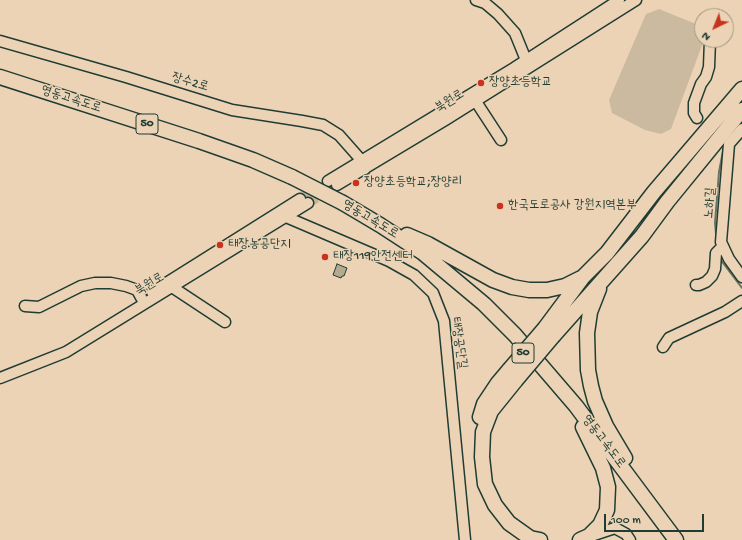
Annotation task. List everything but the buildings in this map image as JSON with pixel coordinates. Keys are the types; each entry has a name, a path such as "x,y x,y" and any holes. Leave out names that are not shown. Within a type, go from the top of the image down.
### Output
{"highway":[{"name":"영동고속도로","path":"0,77 206,143 253,160 291,181 380,225 423,253 484,304 516,335 576,406 676,540"},
{"name":"영동고속도로","path":"0,86 291,181"},
{"path":"540,540 530,538 509,523 495,505 485,484 482,457 483,432 491,410 513,375 549,331 583,277 607,253 654,192 742,90"},
{"path":"549,331 601,283 642,236 667,202 742,110"},
{"name":"영동고속도로","path":"341,206 393,239 456,288 513,342 548,382 583,427 666,540"},
{"path":"380,225 428,244 492,280 512,287 529,290 547,290 565,286 583,277"},
{"path":"601,283 590,312 587,333 590,386 606,426 638,478 654,510"},
{"path":"513,375 498,383 484,404 475,429 474,458 478,485 489,508 503,527 520,540"},
{"path":"580,540 589,536 600,524 607,510 608,487 603,468 583,427"}],"street":[{"path":"476,0 485,3 498,14 515,33 526,60"},
{"name":"북원로","path":"474,97 526,60 619,0"},
{"name":"북원로","path":"333,183 636,0"},
{"name":"장수2로","path":"0,41 232,110 302,120 323,125 339,135 363,165"},
{"path":"697,118 694,113 694,103 709,67 710,48"},
{"path":"474,97 501,140"},
{"name":"노하길","path":"742,129 728,143 720,248 742,277"},
{"name":"북원로","path":"0,378 66,352 170,284 304,201"},
{"name":"태장공단길","path":"284,214 388,261 414,276 433,293 444,321 465,540"},
{"path":"696,285 706,282 712,276 720,248"},
{"path":"25,306 39,307 81,286 95,283 111,283 126,286 137,290 142,299"},
{"path":"170,284 225,322"},
{"name":"북원로","path":"0,371 64,346 170,284"},
{"path":"663,347 669,338 725,312 742,301"},
{"path":"580,540 615,528 626,534 630,540"}],"shaded area":[{"path":"659,9 694,23 694,48 701,48 671,129 661,134 645,130 612,113 609,100 646,14"}],"waterway":[{"path":"717,245 715,223 719,172 723,151"},
{"path":"720,259 742,288"}],"tunnel":[{"path":"300,199 328,181"},
{"path":"308,203 337,185"}],"place":[{"name":"장양초등학교","path":"481,83"},
{"name":"장양초등학교;장양리","path":"356,183"},
{"name":"한국도로공사 강원지역본부","path":"500,206"},
{"name":"태장농공단지","path":"220,245"},
{"name":"태장119안전센터","path":"325,257"}]}
